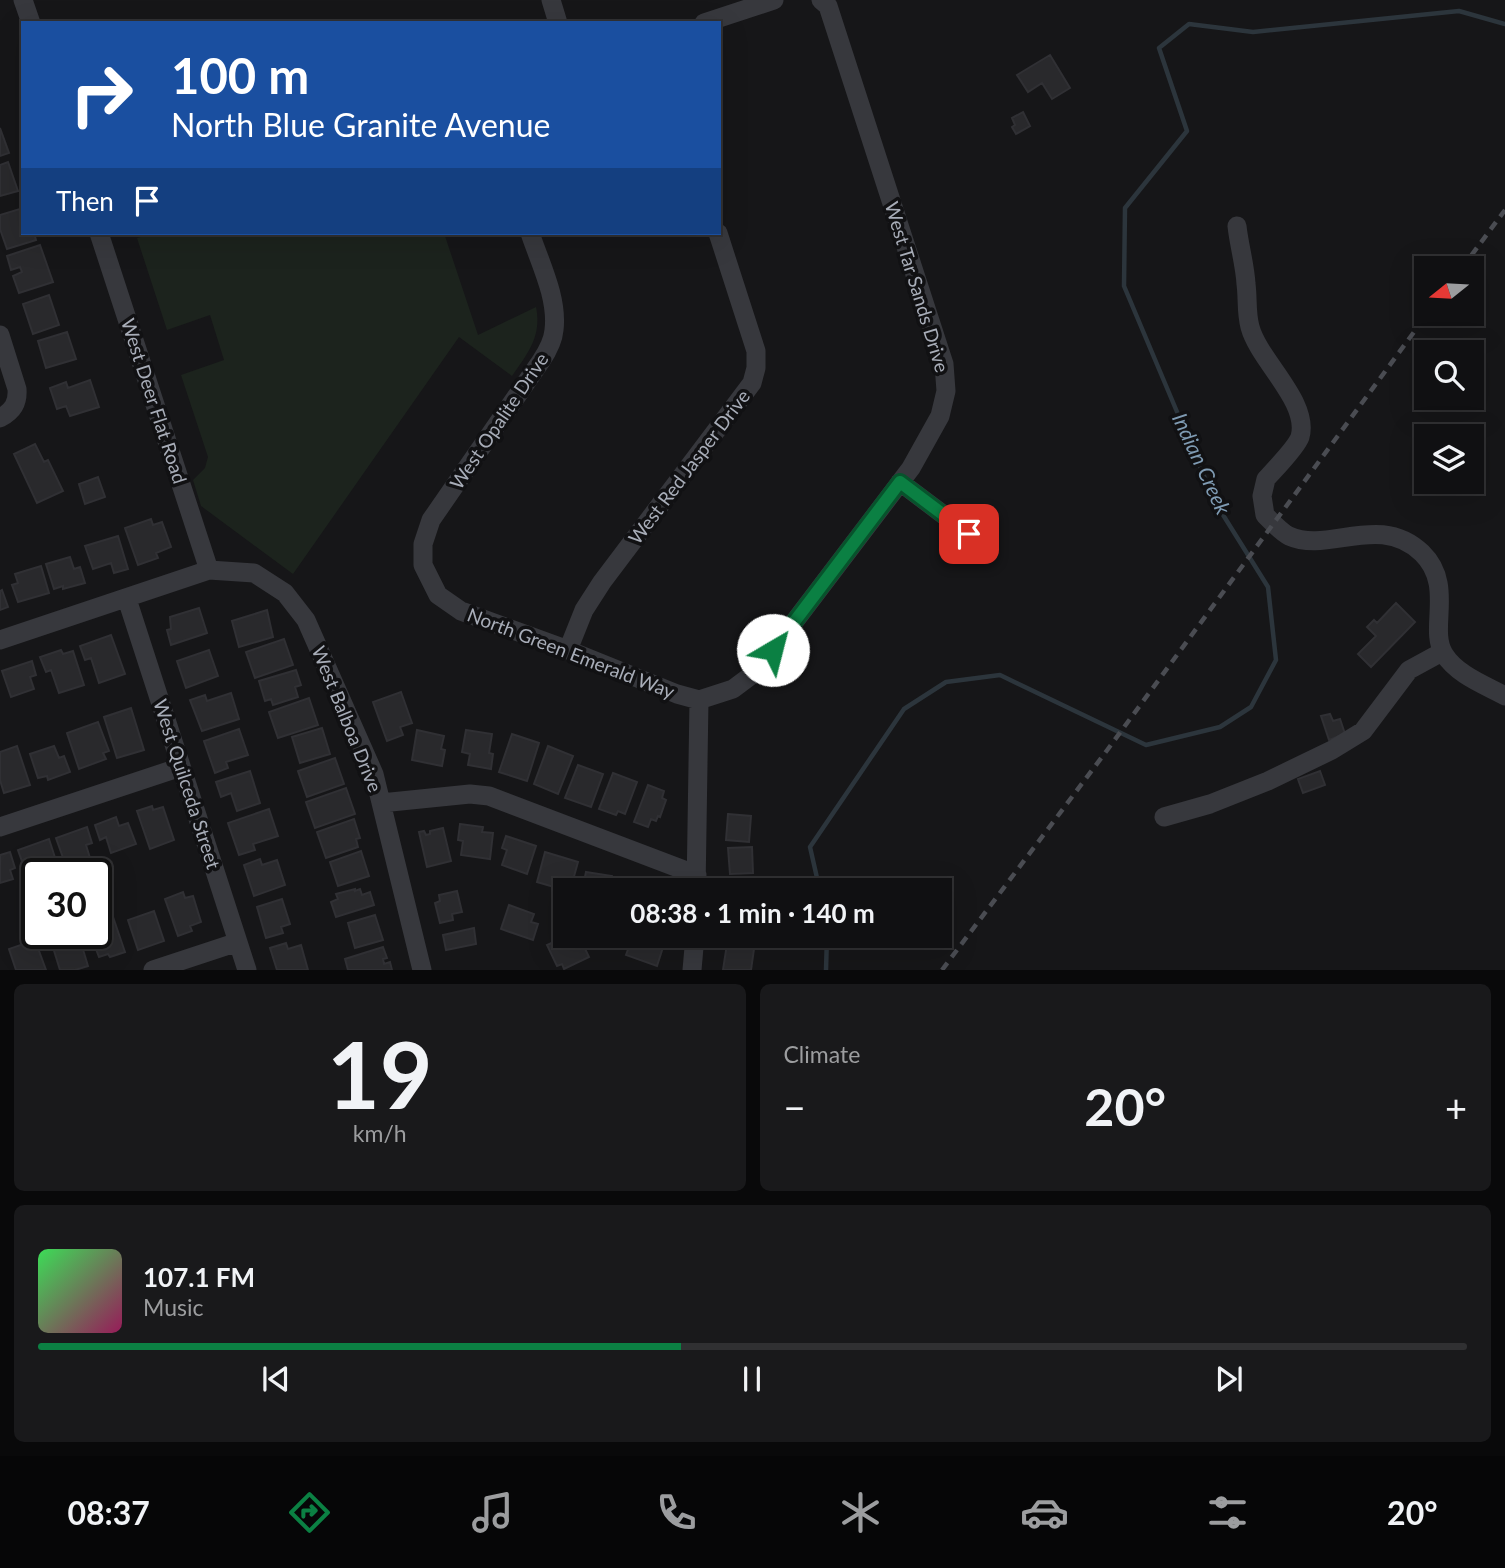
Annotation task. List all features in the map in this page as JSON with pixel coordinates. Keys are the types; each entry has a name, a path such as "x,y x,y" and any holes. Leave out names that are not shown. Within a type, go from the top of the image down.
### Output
{"street":[{"path":"23,0 30,21"},
{"path":"551,0 557,21"},
{"path":"710,21 774,0"},
{"name":"West Tar Sands Drive","path":"699,700 733,689 757,671 911,468 940,416 946,391 944,364 828,6 821,0"},
{"path":"1237,226 1247,284 1246,304 1250,328 1260,350 1297,406 1300,420 1300,438 1266,479 1263,487 1265,515 1289,536 1313,541 1374,534 1403,540 1423,554 1437,577 1442,652 1456,668 1505,696"},
{"name":"West Deer Flat Road","path":"100,235 209,570"},
{"name":"West Opalite Drive","path":"424,565 423,544 431,520 541,361 553,337 555,316 552,302 531,235"},
{"name":"West Red Jasper Drive","path":"569,650 584,610 602,582 752,383 756,368 755,351 719,235"},
{"path":"0,335 17,389 8,412"},
{"path":"900,482 969,534"},
{"name":"North Green Emerald Way","path":"424,565 438,595 461,611 699,700"},
{"path":"0,640 209,570"},
{"name":"West Balboa Drive","path":"209,570 254,573 285,593 306,620 374,774 422,970"},
{"name":"West Quilceda Street","path":"127,599 247,970"},
{"path":"1164,817 1210,804 1332,750 1363,731 1409,670 1442,652"},
{"path":"696,878 699,700"},
{"path":"0,827 181,767"},
{"path":"381,803 470,794 489,796 684,878"},
{"path":"153,970 238,942"},
{"path":"692,970 694,948"}],"shaded area":[{"path":"147,235 445,235 478,335 536,307 535,336 512,376 459,337 293,574 201,506 193,480 205,468 208,457 181,375 224,360 210,315 167,330 137,238"}],"building":[{"path":"1050,55 1070,88 1052,99 1042,83 1028,92 1017,75"},
{"path":"1023,112 1030,126 1016,134 1012,127 1015,125 1012,118"},
{"path":"0,128 9,153 0,156"},
{"path":"8,162 18,191 0,196 0,165"},
{"path":"21,209 21,235 35,235 36,240 7,249 0,229 0,215"},
{"path":"40,245 53,282 19,293 13,276 22,272 20,267 11,270 7,256"},
{"path":"49,295 59,325 33,334 23,304"},
{"path":"67,332 76,359 46,368 38,341"},
{"path":"90,380 99,407 70,416 66,406 57,409 50,388 66,382 68,388"},
{"path":"35,444 44,462 48,460 63,491 37,503 14,454"},
{"path":"98,477 105,497 85,504 79,484"},
{"path":"151,519 153,525 162,522 171,547 156,553 158,558 138,565 125,528"},
{"path":"118,536 128,569 114,573 111,563 93,569 85,546"},
{"path":"70,557 74,569 80,567 85,583 54,589 46,564"},
{"path":"41,566 49,593 18,602 12,585 18,583 15,574"},
{"path":"2,590 8,607 0,610 0,591"},
{"path":"1396,603 1415,622 1371,667 1358,654 1376,636 1367,627 1374,620 1377,623"},
{"path":"199,608 207,633 171,645 167,630 171,629 170,617"},
{"path":"267,610 273,637 239,647 232,621"},
{"path":"111,635 125,674 99,683 91,658 85,660 80,646"},
{"path":"284,639 293,665 255,678 246,652"},
{"path":"61,650 63,654 73,651 84,685 59,693 51,670 46,672 40,657"},
{"path":"209,650 218,676 186,688 177,661"},
{"path":"32,661 36,675 30,677 34,689 11,697 2,671"},
{"path":"296,670 301,685 295,687 298,697 273,705 271,699 265,701 259,681"},
{"path":"401,692 412,723 400,727 403,735 387,741 373,702"},
{"path":"231,693 239,719 202,731 190,700 205,695 207,701"},
{"path":"309,698 318,725 278,738 269,712"},
{"path":"131,708 144,750 117,758 104,717"},
{"path":"1330,714 1333,721 1340,719 1345,734 1329,740 1321,716"},
{"path":"98,722 109,751 103,753 106,759 79,769 67,733"},
{"path":"322,728 330,754 300,763 292,737"},
{"path":"239,729 248,755 226,762 228,768 215,773 204,741"},
{"path":"417,730 444,736 441,749 445,750 442,766 412,760"},
{"path":"466,730 492,734 489,753 493,754 491,769 468,765 470,754 462,752"},
{"path":"512,734 539,743 527,781 499,772"},
{"path":"17,746 30,785 4,793 0,780 0,752"},
{"path":"54,746 59,758 64,756 70,772 48,780 47,776 38,778 30,754"},
{"path":"548,746 573,756 558,794 534,784"},
{"path":"335,758 344,784 307,797 298,771"},
{"path":"578,765 603,774 591,807 565,798"},
{"path":"250,771 260,803 237,811 231,793 221,797 216,782"},
{"path":"1320,771 1325,785 1303,793 1298,779"},
{"path":"613,773 637,782 625,814 618,811 616,815 599,809"},
{"path":"648,785 664,791 662,798 666,800 660,817 658,816 656,821 651,819 648,827 634,822"},
{"path":"346,788 355,814 315,828 306,802"},
{"path":"152,806 153,810 163,807 174,840 150,849 137,811"},
{"path":"269,809 278,836 253,844 255,850 239,855 228,823"},
{"path":"728,814 751,816 749,842 726,840"},
{"path":"116,817 119,826 128,823 136,844 111,853 106,837 100,840 95,825"},
{"path":"354,819 360,838 356,839 358,847 326,858 317,832"},
{"path":"460,824 483,827 482,832 493,833 490,859 461,855 463,841 458,840"},
{"path":"87,827 92,843 86,845 90,858 63,858 56,838"},
{"path":"443,828 451,861 427,867 419,832 424,831 426,835 430,834 430,831"},
{"path":"506,836 536,846 527,874 502,865 507,850 502,848"},
{"path":"49,839 55,858 21,858 18,850"},
{"path":"752,847 753,873 730,874 728,848"},
{"path":"361,851 369,876 338,886 330,862"},
{"path":"10,852 15,868 10,870 13,879 0,883 0,855"},
{"path":"545,852 578,862 574,878 553,878 553,887 537,882"},
{"path":"260,859 262,865 277,860 285,885 254,896 244,865"},
{"path":"586,872 612,876 612,878 585,878"},
{"path":"360,889 362,895 370,892 374,905 336,917 331,902 338,899 336,894"},
{"path":"457,891 462,912 452,914 453,920 440,923 435,903 440,901 439,895"},
{"path":"183,892 185,898 193,896 201,922 190,926 192,931 178,936 165,899"},
{"path":"282,899 290,924 281,927 283,933 266,938 257,907"},
{"path":"509,905 534,914 531,922 538,924 533,940 501,929"},
{"path":"154,911 164,941 138,950 128,920"},
{"path":"112,914 125,952 99,957 96,949 112,949"},
{"path":"375,915 383,940 355,948 348,923"},
{"path":"474,928 476,944 446,950 443,935"},
{"path":"553,942 553,948 585,948 589,957 564,969 562,964 557,966 547,945"},
{"path":"286,943 288,949 301,945 308,970 277,970 270,948"},
{"path":"21,945 21,949 38,949 46,970 16,970 9,949"},
{"path":"383,947 387,958 383,959 384,964 390,962 392,970 348,970 345,959"},
{"path":"629,948 663,948 657,966 626,955"},
{"path":"726,948 754,949 751,970 723,970"},
{"path":"53,949 83,949 88,966 75,970 60,970"}],"waterway":[{"name":"Indian Creek","path":"817,878 810,847 904,709 946,682 1000,675 1146,745 1220,727 1251,707 1276,660 1268,587 1215,502 1124,286 1125,208 1187,131 1159,48 1189,24 1253,32 1459,11 1505,24"},
{"name":"Indian Creek","path":"826,970 827,948"}],"railway":[{"path":"1471,256 1505,210"},
{"path":"942,970 1418,326"}],"route":[{"path":"773,650 900,482 969,534"}]}
